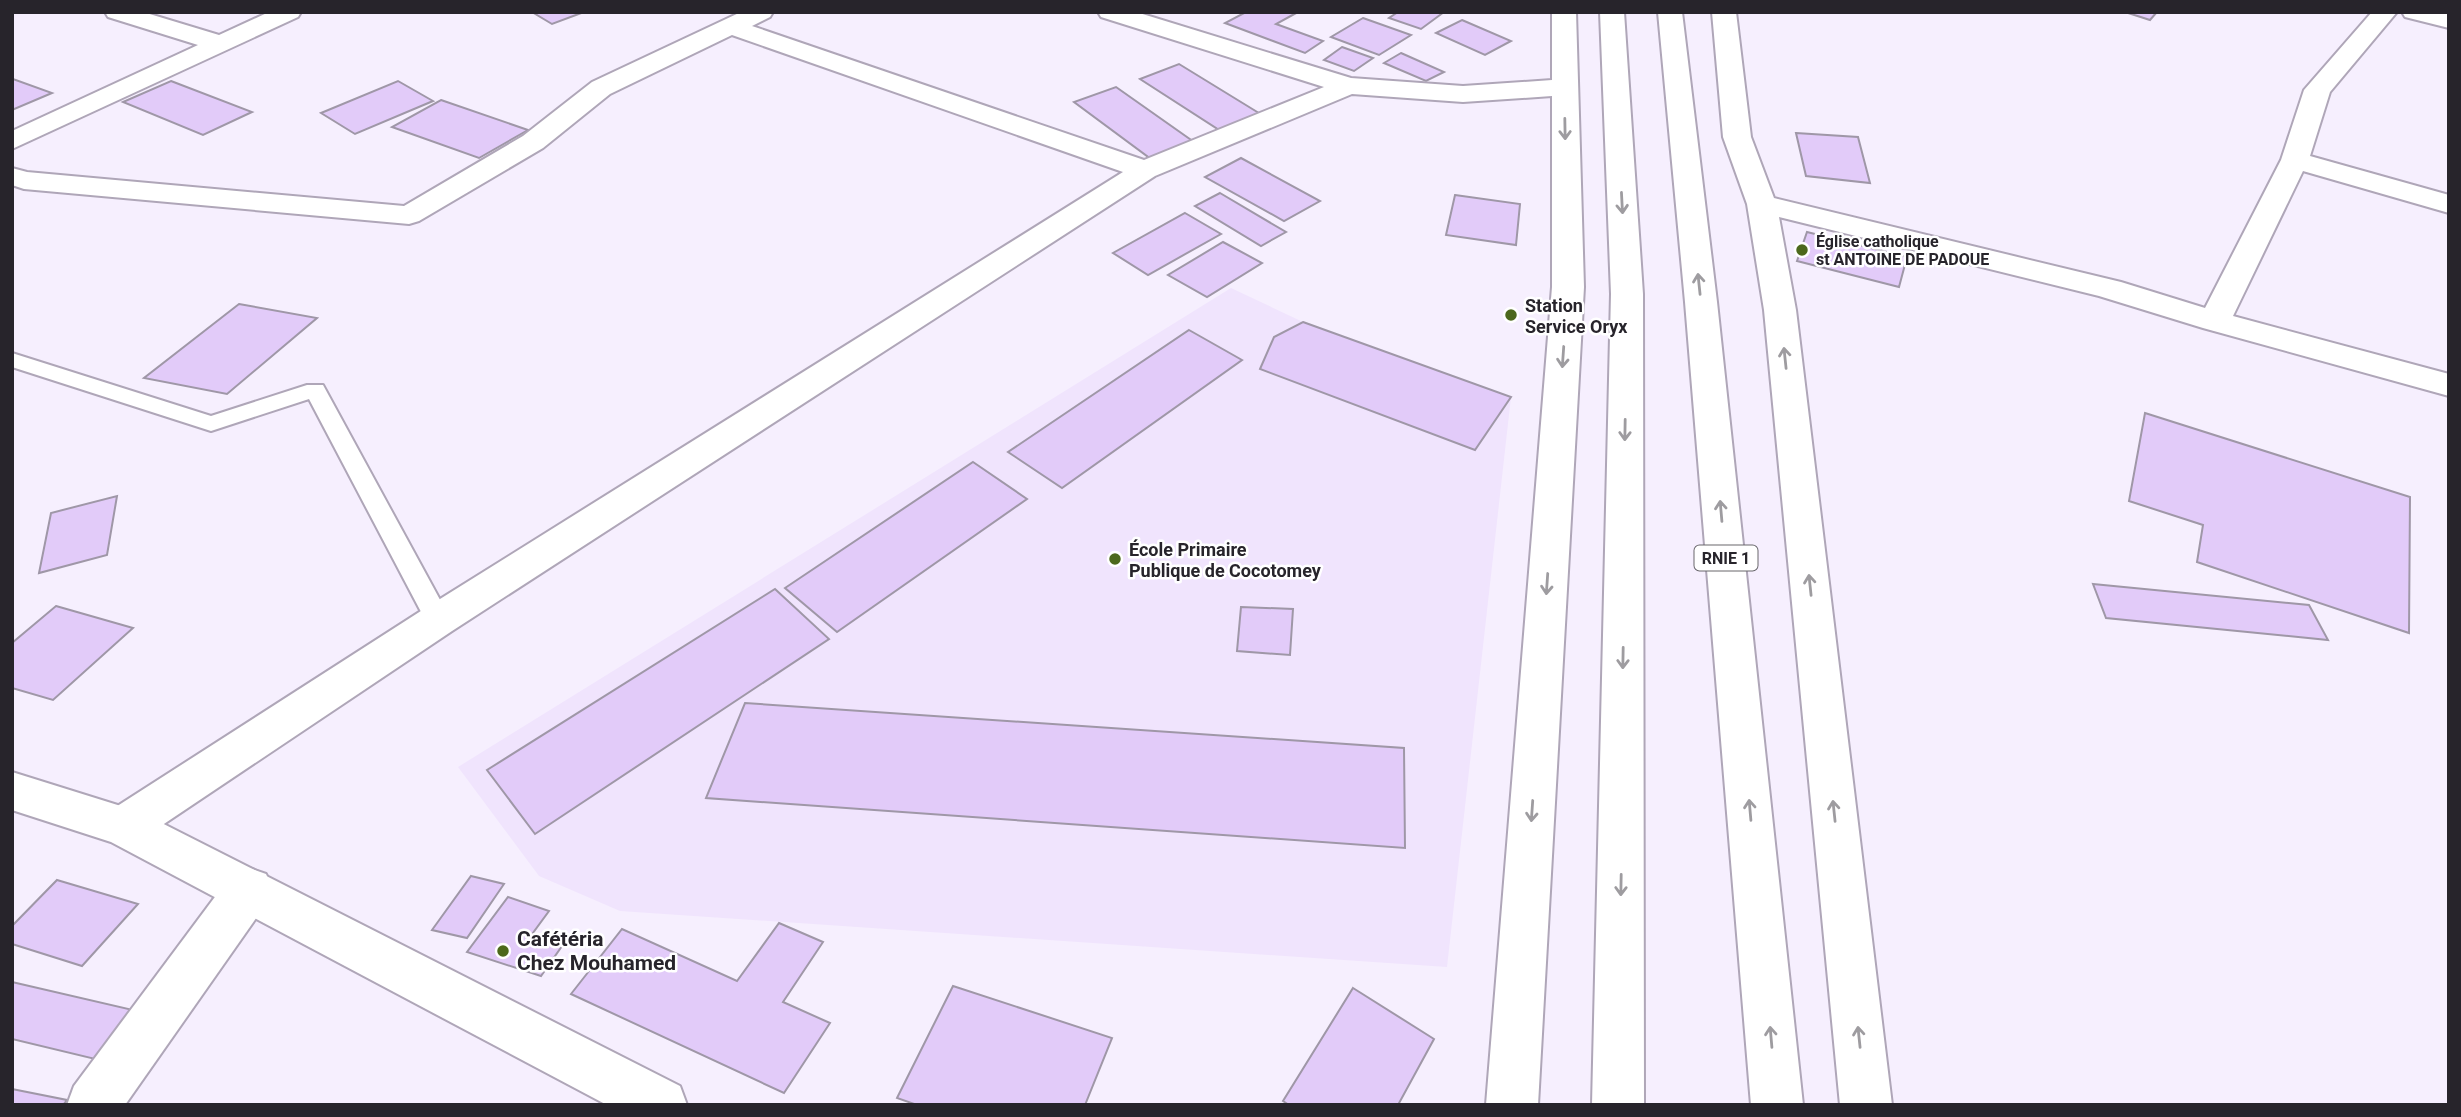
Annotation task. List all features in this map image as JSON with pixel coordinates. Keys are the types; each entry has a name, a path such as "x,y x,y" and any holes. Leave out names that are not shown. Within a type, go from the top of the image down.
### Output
{"main road":[{"path":"117,12 219,43"},
{"path":"12,141 289,12"},
{"path":"16,182 409,215 533,142 601,88 761,12"},
{"path":"1110,12 1349,86 1463,94 1564,87"},
{"path":"1512,1105 1568,287 1564,12"},
{"path":"1612,12 1627,294 1618,1105"},
{"name":"RNIE 1","path":"1670,12 1703,316 1777,1105"},
{"path":"1724,12 1737,137 1762,204 1780,310 1866,1105"},
{"path":"2214,321 2295,160 2317,90 2385,12"},
{"path":"2414,12 2449,21"},
{"path":"729,26 1145,170"},
{"path":"124,826 438,620 1145,170 1349,86"},
{"path":"2295,160 2449,204"},
{"path":"1762,204 2110,289 2214,321 2449,385"},
{"path":"12,790 124,826 661,1105"},
{"path":"93,1105 249,889"}],"lane":[{"path":"12,360 211,424 316,390 438,620"}],"shaded area":[{"path":"1231,288 1303,322 1511,397 1447,967 620,911 539,876 458,767"}],"building":[{"path":"532,12 584,12 552,24"},
{"path":"1246,12 1298,12 1276,24 1323,41 1305,53 1225,23"},
{"path":"1398,12 1444,12 1421,29 1389,18"},
{"path":"2125,12 2157,12 2150,20"},
{"path":"1363,18 1411,35 1379,55 1331,37"},
{"path":"1462,20 1511,41 1485,55 1436,33"},
{"path":"1342,47 1373,58 1354,71 1324,60"},
{"path":"1401,53 1444,72 1426,81 1384,63"},
{"path":"1179,64 1267,118 1227,135 1140,79"},
{"path":"13,79 52,93 12,110"},
{"path":"171,81 252,112 203,135 123,102"},
{"path":"398,81 433,101 355,134 321,113"},
{"path":"1116,87 1194,142 1151,159 1074,102"},
{"path":"441,100 528,130 479,158 392,127"},
{"path":"1796,133 1858,137 1870,183 1806,176"},
{"path":"1241,158 1320,201 1284,221 1205,177"},
{"path":"1220,193 1286,232 1261,246 1195,206"},
{"path":"1455,195 1520,204 1516,245 1446,235"},
{"path":"1185,213 1221,234 1148,275 1113,253"},
{"path":"1807,232 1907,257 1899,287 1797,261"},
{"path":"1223,242 1262,263 1207,297 1168,275"},
{"path":"239,304 317,318 227,394 144,378"},
{"path":"1303,322 1511,397 1475,450 1260,369 1274,337"},
{"path":"1189,330 1242,360 1062,488 1008,452"},
{"path":"2145,413 2410,497 2409,633 2197,562 2203,525 2129,501"},
{"path":"973,462 1027,499 837,632 785,588"},
{"path":"117,496 107,555 39,573 51,513"},
{"path":"2093,584 2309,605 2328,640 2106,618"},
{"path":"775,589 829,639 535,834 487,770"},
{"path":"56,606 133,628 53,700 12,688 12,643"},
{"path":"1241,607 1293,609 1290,655 1237,651"},
{"path":"745,703 1404,748 1405,848 706,798"},
{"path":"471,876 504,884 467,938 432,930"},
{"path":"57,880 138,904 82,966 12,944 12,926"},
{"path":"508,897 549,911 530,937 562,946 541,976 467,952"},
{"path":"779,923 823,942 783,1002 830,1023 784,1093 571,994 622,929 737,981"},
{"path":"12,982 133,1010 95,1059 12,1039"},
{"path":"953,986 1112,1038 1085,1105 917,1105 897,1098"},
{"path":"1353,988 1434,1039 1398,1105 1289,1105 1283,1101"},
{"path":"12,1089 67,1100 63,1105 12,1105"}],"place":[{"name":"Église catholique st ANTOINE DE PADOUE","path":"1802,250"},
{"name":"Station Service Oryx","path":"1511,315"},
{"name":"École Primaire Publique de Cocotomey","path":"1115,559"},
{"name":"Cafétéria Chez Mouhamed","path":"503,951"}]}
